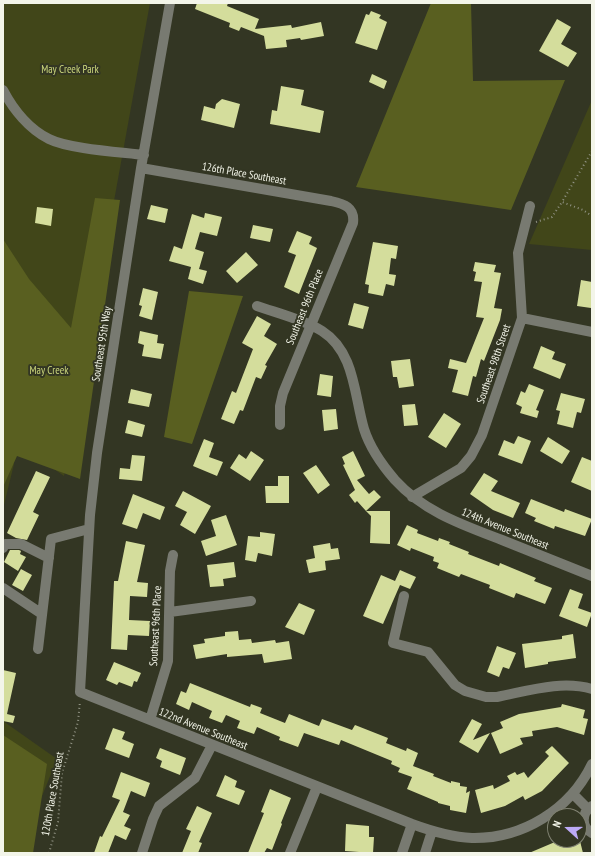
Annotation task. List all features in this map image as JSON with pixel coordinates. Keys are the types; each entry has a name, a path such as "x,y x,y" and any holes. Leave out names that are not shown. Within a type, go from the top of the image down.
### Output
{"street":[{"name":"Southeast 95th Way","path":"80,692 89,529 97,453 144,154 170,3"},
{"path":"3,90 36,132 50,140 81,147 144,154"},
{"name":"126th Place Southeast","path":"142,168 343,203"},
{"name":"Southeast 96th Place","path":"280,425 280,406 283,393 353,223 354,216 352,211 343,203"},
{"name":"Southeast 98th Street","path":"412,497 461,468 471,456 482,435 522,318 518,253 530,206"},
{"name":"124th Avenue Southeast","path":"257,306 322,331 332,339 349,366 355,384 364,428 370,443 386,469 412,497 444,517 592,576"},
{"path":"522,318 592,332"},
{"path":"38,649 51,539 89,529"},
{"path":"3,548 5,544 21,544 49,558"},
{"name":"Southeast 96th Place","path":"150,720 168,661 170,571 174,555"},
{"path":"3,588 42,614"},
{"path":"404,596 393,643 428,652 455,685 465,691 497,697 570,684 592,689"},
{"path":"170,612 251,601"},
{"name":"122nd Avenue Southeast","path":"80,692 412,824 432,831 471,838 501,835 517,831 547,815 573,794 587,775 592,764"},
{"path":"142,853 159,806 195,778 212,745"},
{"path":"290,853 317,787"},
{"path":"573,794 590,807 585,812 583,822 588,831 592,833"},
{"path":"402,853 412,824"},
{"path":"425,853 432,831"}],"path":[{"path":"525,223 541,222 552,217 592,151"},
{"path":"562,202 583,210 592,216"},
{"name":"120th Place Southeast","path":"50,853 58,822 59,795 65,760 78,722 80,692"}],"green space":[{"name":"May Creek Park","path":"3,3 150,3 64,476 14,441 9,460 14,464 3,509"},
{"path":"431,3 471,3 473,81 565,80 511,210 356,187"},
{"path":"592,100 592,250 529,244"},
{"name":"May Creek","path":"95,198 120,200 80,479 17,456 3,487 3,239 29,279 71,328"},
{"path":"189,291 243,296 192,444 164,437"},
{"path":"3,721 57,759 19,853 3,853"},
{"path":"3,735 47,764 33,853 3,853"}],"building":[{"path":"197,3 228,3 227,6 259,19 255,29 291,25 292,28 321,22 324,36 301,40 300,38 286,40 287,47 266,49 264,36 241,27 239,31 229,27 230,23 195,9"},
{"path":"371,11 381,15 379,18 387,22 377,50 355,43 366,14 369,15"},
{"path":"557,19 571,27 561,44 577,53 568,67 539,51"},
{"path":"372,74 387,81 384,89 369,82"},
{"path":"281,86 304,90 301,105 324,111 320,133 270,124 272,110 277,111"},
{"path":"222,99 240,104 234,128 201,120 204,106 215,109 216,104"},
{"path":"151,205 168,209 165,223 147,219"},
{"path":"37,207 53,209 51,226 35,223"},
{"path":"205,213 222,217 217,236 200,232 195,249 204,252 199,269 207,271 203,284 188,279 191,267 169,261 174,246 182,249 192,214 204,218"},
{"path":"253,225 273,229 270,242 250,238"},
{"path":"297,231 312,237 309,244 317,248 299,294 284,287 296,255 288,252"},
{"path":"373,242 398,246 396,259 391,258 389,274 396,275 394,286 386,284 383,296 368,293 369,285 365,284"},
{"path":"246,252 258,265 237,283 226,271"},
{"path":"475,262 496,265 494,272 501,273 494,308 502,309 500,320 484,361 481,359 476,377 473,376 468,396 452,392 458,370 448,368 450,359 466,363 484,318 476,317 482,282 474,281 476,272 473,271"},
{"path":"581,280 592,282 591,308 577,306"},
{"path":"143,288 158,292 152,320 139,316 142,306 139,305"},
{"path":"354,303 369,307 363,329 348,325"},
{"path":"257,316 271,324 264,336 277,344 265,365 267,366 261,379 256,377 243,411 240,410 234,424 221,419 232,391 236,393 253,349 242,343"},
{"path":"140,331 158,335 157,343 164,344 161,359 142,356 144,345 138,343"},
{"path":"541,346 555,352 552,359 566,364 560,379 533,368"},
{"path":"410,359 414,386 399,388 397,377 393,377 391,361"},
{"path":"320,374 333,376 331,397 317,395"},
{"path":"529,384 544,390 536,410 539,411 537,418 520,413 522,407 516,404 521,391 525,393"},
{"path":"131,389 152,394 149,407 128,403"},
{"path":"561,393 585,399 581,413 577,412 573,428 557,424 560,411 556,410"},
{"path":"415,404 418,425 404,426 402,405"},
{"path":"336,409 338,429 324,431 322,410"},
{"path":"444,413 461,424 446,448 428,437"},
{"path":"128,420 145,425 142,437 125,433"},
{"path":"518,436 531,441 522,464 498,455 504,440 514,444"},
{"path":"548,437 570,451 562,464 540,451"},
{"path":"204,439 214,443 209,457 223,462 217,476 193,466"},
{"path":"251,451 264,460 250,481 230,468 239,454 246,459"},
{"path":"353,451 365,476 357,480 369,494 374,490 381,497 366,511 357,501 355,503 349,495 355,490 343,465 345,464 342,457"},
{"path":"132,455 145,456 142,481 119,479 120,468 130,469"},
{"path":"582,457 592,461 592,491 571,482"},
{"path":"316,465 330,485 318,494 303,473"},
{"path":"36,471 50,477 33,512 39,515 27,540 16,538 7,533"},
{"path":"484,473 498,481 491,491 520,503 513,518 493,510 470,494"},
{"path":"278,476 289,476 289,503 266,503 265,486 278,486"},
{"path":"183,491 211,506 195,534 180,525 187,512 175,506"},
{"path":"133,494 165,507 160,520 143,513 137,529 122,524"},
{"path":"531,499 564,512 565,509 592,519 585,536 555,526 554,529 534,521 536,518 525,513"},
{"path":"366,511 390,511 390,544 370,543 371,516"},
{"path":"226,515 237,545 206,556 201,541 216,536 211,520"},
{"path":"407,525 418,530 417,533 438,541 439,538 450,542 449,544 469,552 468,554 499,566 500,563 536,578 534,581 552,588 545,604 516,593 514,598 489,588 490,585 461,574 459,577 437,568 439,563 433,561 434,557 411,548 410,551 397,545"},
{"path":"260,532 275,534 272,556 258,553 256,562 245,560 248,536 260,537"},
{"path":"126,541 145,545 137,582 148,583 147,597 130,596 129,620 150,621 149,636 128,635 127,650 111,649 114,581 118,581"},
{"path":"330,543 331,549 338,548 340,559 325,561 326,570 309,573 306,560 315,558 313,546"},
{"path":"10,550 19,550 21,551 20,554 26,557 18,571 4,562"},
{"path":"234,562 236,577 223,579 224,586 210,587 207,565"},
{"path":"21,569 32,575 23,591 12,585"},
{"path":"400,570 416,577 410,589 400,585 383,624 363,616 381,575 395,581"},
{"path":"570,589 583,594 578,608 592,613 587,627 559,616"},
{"path":"299,603 315,610 304,635 285,627"},
{"path":"238,631 239,640 251,639 252,643 275,640 276,643 289,641 292,659 264,663 262,654 227,657 227,654 196,659 193,645 205,643 204,639 225,636 225,632"},
{"path":"573,634 576,658 548,662 548,664 525,668 522,644 562,639 562,636"},
{"path":"497,646 516,653 509,669 503,667 499,677 487,672"},
{"path":"114,662 141,673 137,682 134,681 132,687 119,682 117,685 106,680"},
{"path":"3,670 16,673 7,714 15,716 13,723 3,721"},
{"path":"190,683 250,707 251,704 262,708 260,713 285,723 289,714 319,726 322,719 352,730 355,725 388,738 386,743 406,751 407,748 418,753 413,766 434,774 433,776 451,783 451,781 460,783 460,786 467,787 466,793 470,791 466,813 450,810 450,806 438,803 407,789 412,777 398,772 400,768 391,764 392,761 341,740 339,745 304,733 298,747 279,740 280,737 257,727 254,734 237,728 240,721 226,715 222,723 209,718 212,711 192,702 189,710 176,704 181,691 186,693"},
{"path":"562,704 585,710 583,718 588,719 584,735 557,727 532,731 533,736 520,738 523,744 500,754 491,733 503,728 500,722 519,714 561,707"},
{"path":"472,719 482,724 473,740 490,733 478,753 459,742"},
{"path":"113,728 125,732 122,739 134,744 129,758 105,749"},
{"path":"552,746 569,763 542,791 525,800 523,796 505,806 481,813 475,790 493,785 494,789 510,781 507,776 515,772 517,775 524,772 528,778 549,756 545,752"},
{"path":"160,748 186,758 180,775 160,767 162,761 156,758"},
{"path":"121,772 150,783 145,797 131,791 123,812 130,815 124,826 131,829 126,840 115,835 108,853 94,853 100,836 102,837 120,800 112,797"},
{"path":"225,775 237,781 235,787 245,791 239,805 216,796"},
{"path":"270,789 291,798 272,850 267,848 264,853 248,853 264,813 261,812"},
{"path":"197,806 212,813 199,842 202,843 198,853 182,853 191,831 186,829"},
{"path":"346,824 369,826 369,837 374,837 373,853 345,851"},
{"path":"547,845 547,848 582,848 583,853 529,853"}]}
